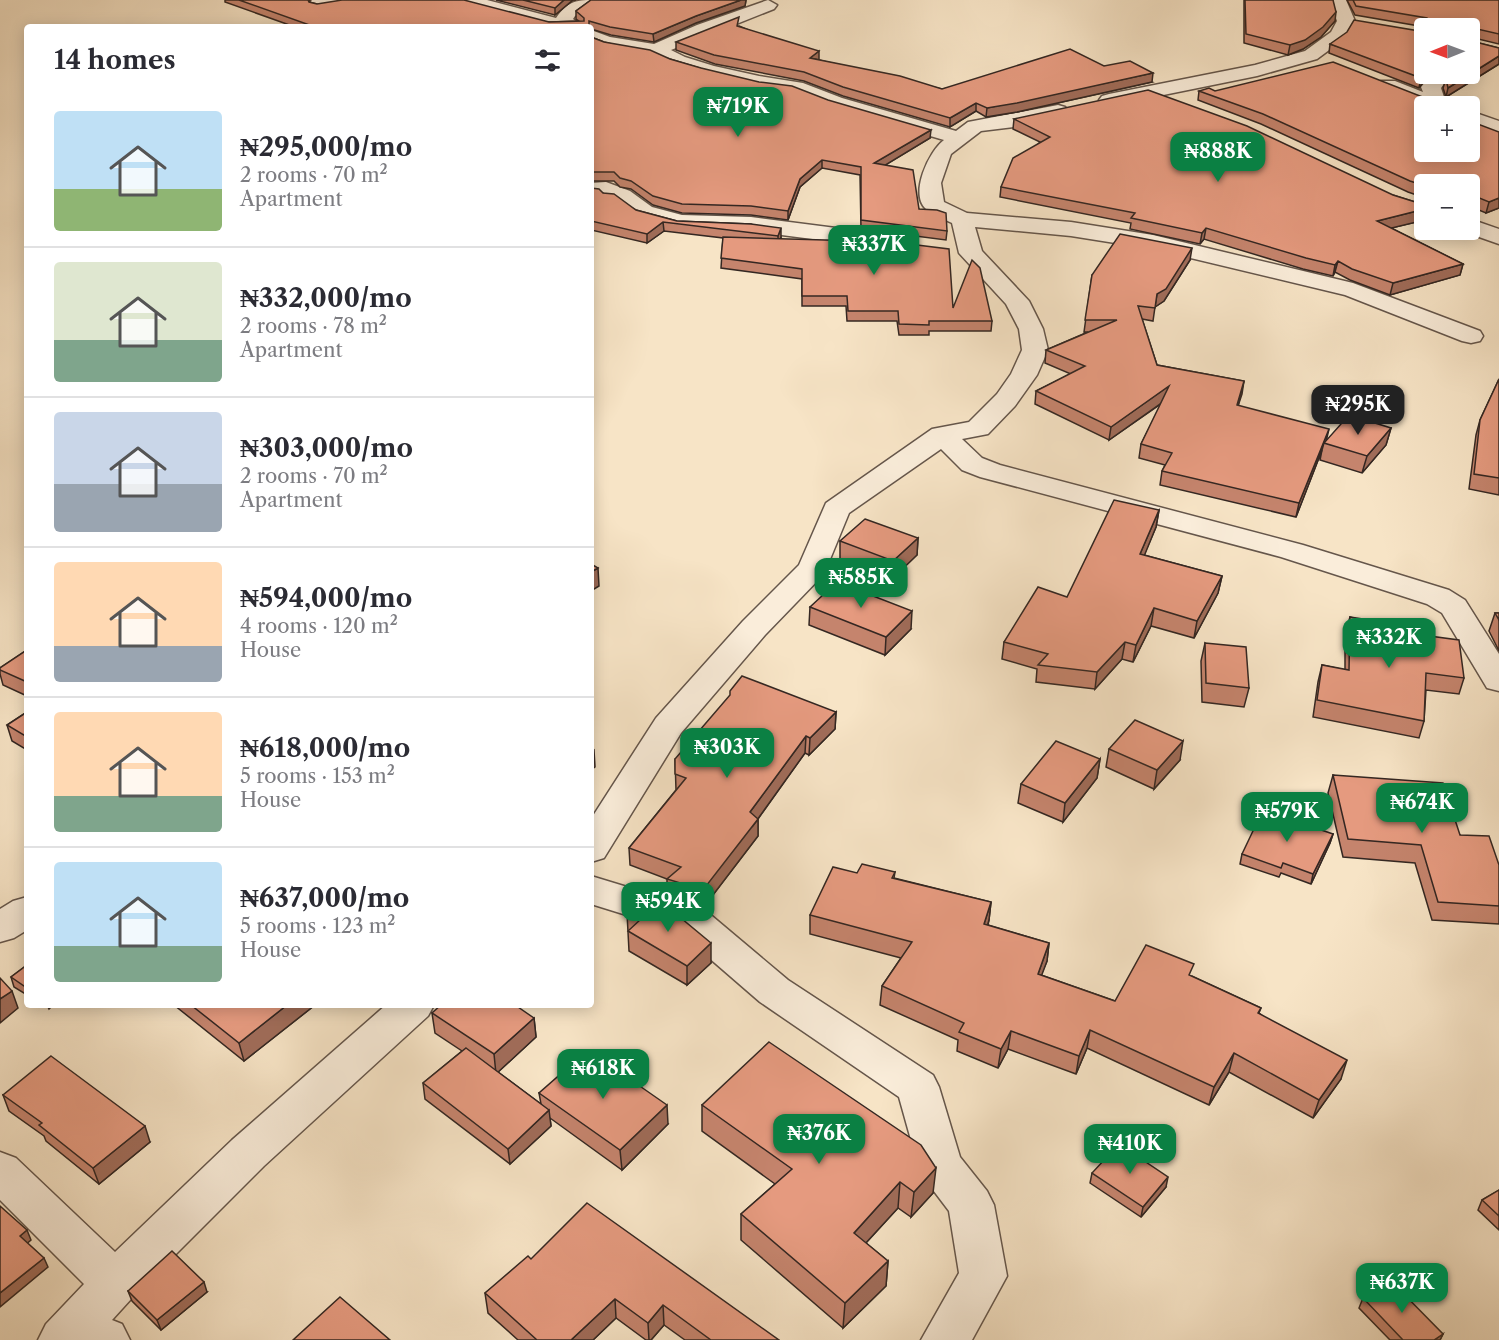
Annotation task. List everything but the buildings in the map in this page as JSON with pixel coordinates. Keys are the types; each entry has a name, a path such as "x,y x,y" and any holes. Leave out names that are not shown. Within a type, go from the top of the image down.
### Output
{"street":[{"path":"318,4 343,0"},
{"path":"467,0 560,24"},
{"path":"569,24 564,20 568,12 573,7 590,0"},
{"path":"656,50 703,29 768,5"},
{"path":"1351,15 1322,60 1194,81 1014,121 975,126 942,151 930,183 934,205 962,219 1071,229 1153,242 1353,291 1471,336"},
{"path":"596,41 656,50 689,64 759,82 796,87 836,102 960,138"},
{"path":"1372,79 1416,96"},
{"path":"1151,92 1183,103"},
{"path":"1480,121 1499,128"},
{"path":"594,189 606,188 612,194 622,196 645,212 668,216 676,221 760,225 787,240 806,245 887,256 909,251 950,254 1017,301 1031,329 1035,350 1024,375 1012,392 978,428 942,435 836,509 813,567 754,628 668,726 594,844"},
{"path":"950,254 962,219"},
{"path":"1480,230 1499,237"},
{"path":"942,435 972,464 1283,549 1438,597 1454,608 1499,681"},
{"path":"594,891 692,921 774,992 918,1087 940,1165 971,1205 983,1276 946,1340"},
{"path":"0,928 24,913"},
{"path":"81,1336 115,1283 248,1153 410,1008"},
{"path":"0,1171 115,1283"}]}
